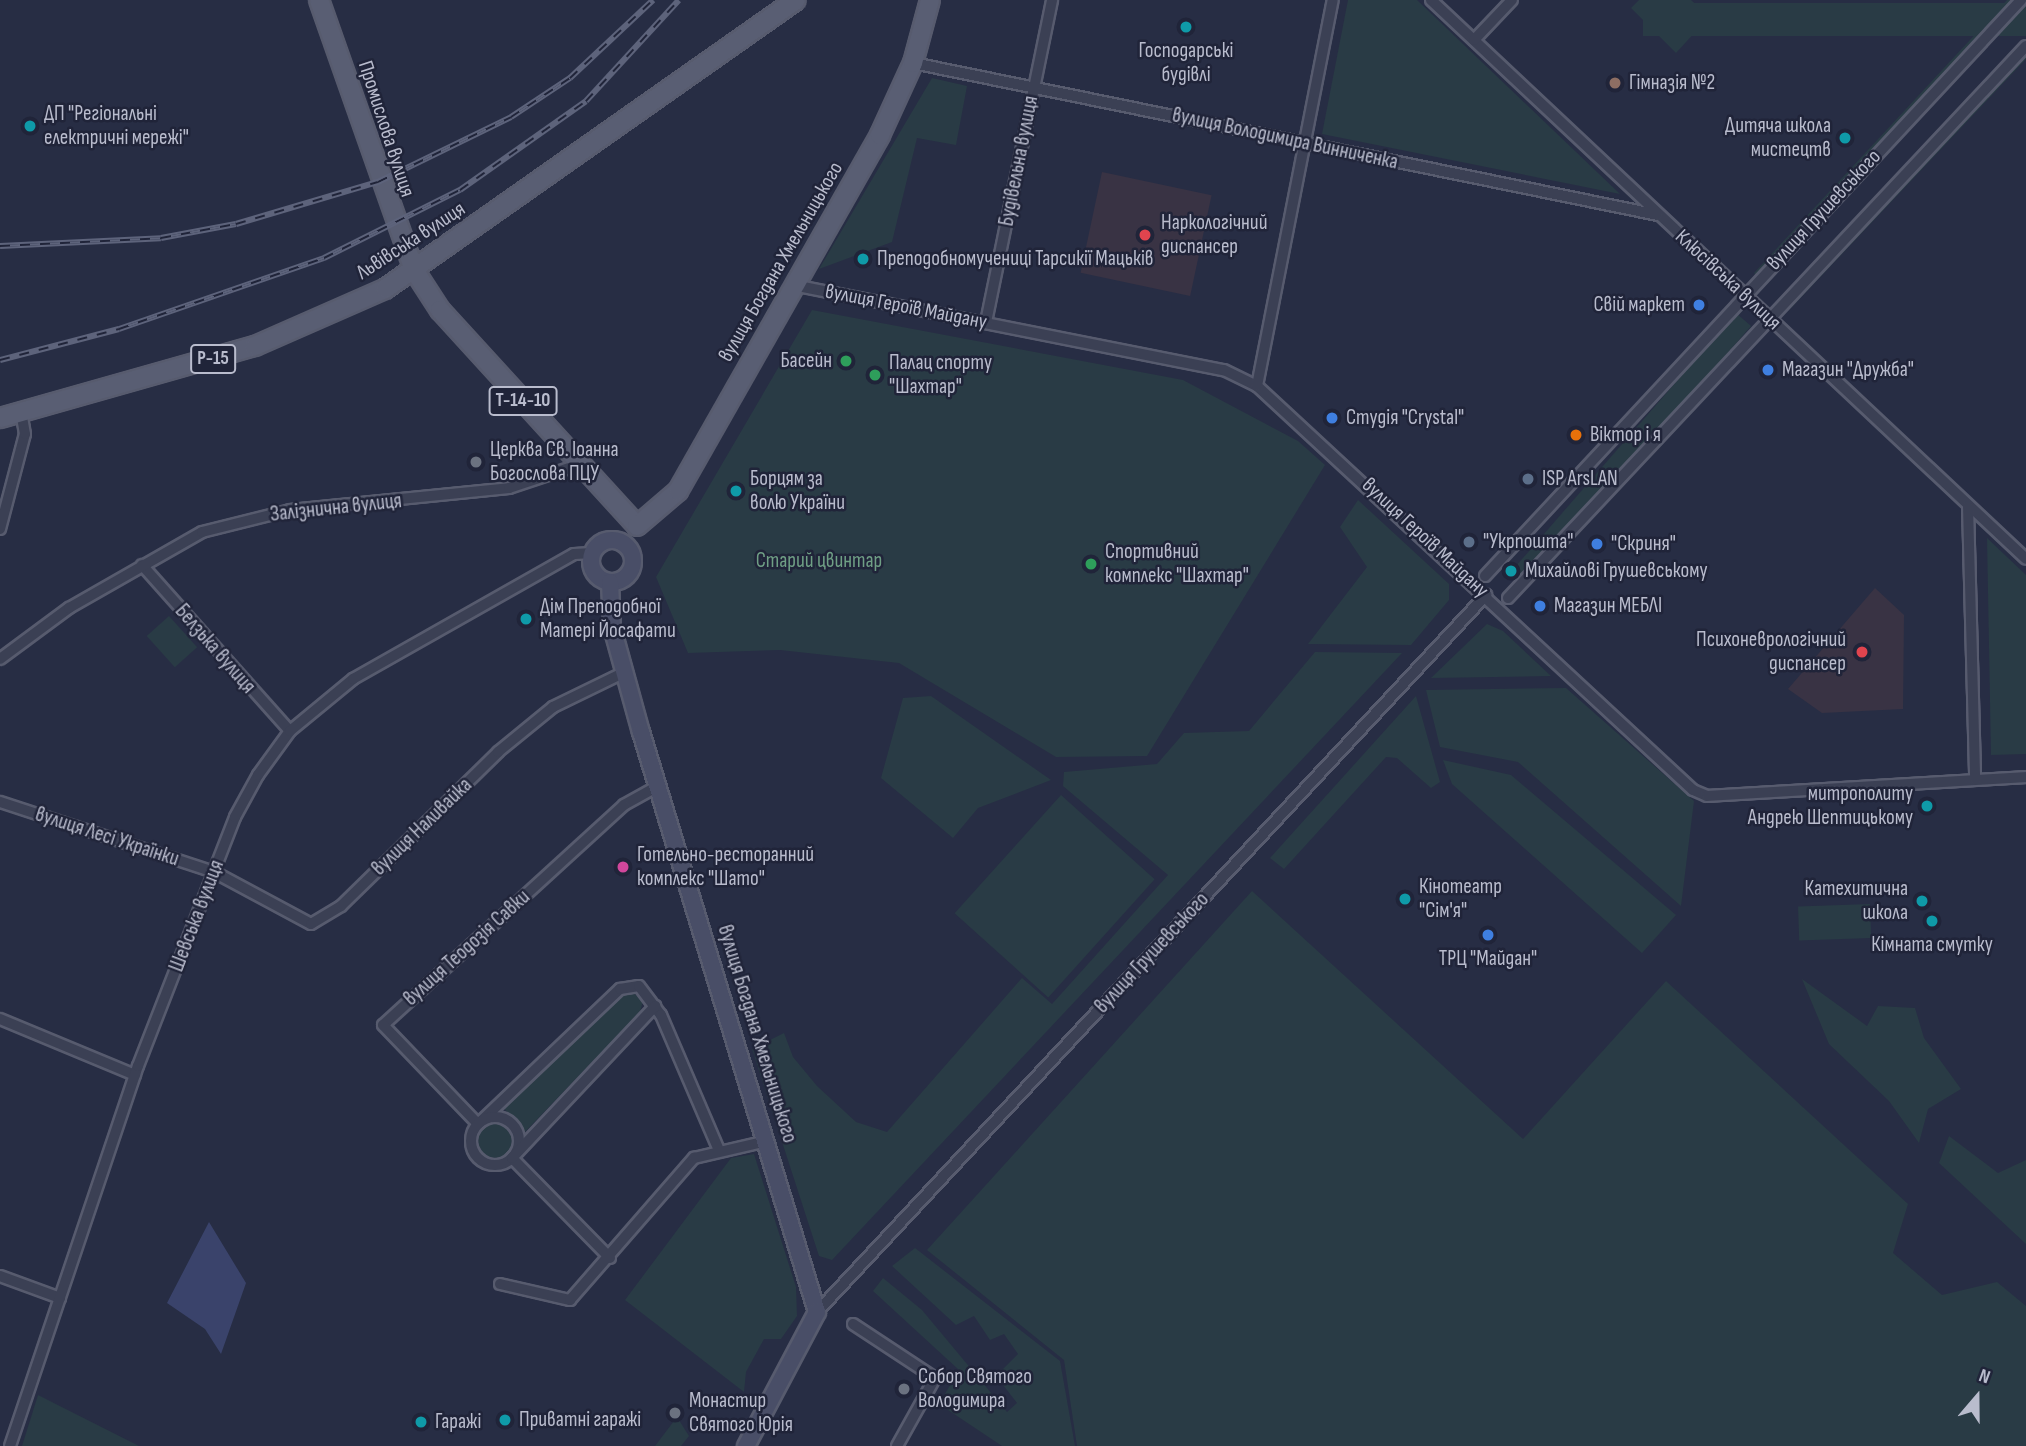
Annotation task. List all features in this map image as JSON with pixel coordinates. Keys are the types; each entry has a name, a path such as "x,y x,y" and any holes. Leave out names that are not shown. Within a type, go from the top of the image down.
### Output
{"main road":[{"name":"Промислова вулиця","path":"320,0 414,270"},
{"name":"Львівська вулиця","path":"0,418 255,346 414,270 796,0"},
{"name":"вулиця Богдана Хмельницького","path":"638,526 678,491 880,135 913,63 930,0"},
{"name":"Т-14-10","path":"414,270 440,310 638,526"},
{"path":"626,545 608,541 593,553 594,572 610,582 632,570 626,545 638,526"},
{"name":"вулиця Богдана Хмельницького","path":"610,582 612,627 714,976 817,1312"},
{"path":"746,1446 817,1312"}],"street":[{"name":"Будівельна вулиця","path":"986,322 1052,0"},
{"path":"1257,386 1333,0"},
{"name":"Клюсівська вулиця","path":"1431,0 2026,559"},
{"path":"1474,40 1512,0"},
{"name":"вулиця Грушевського","path":"1485,576 2021,0"},
{"name":"вулиця Грушевського","path":"1508,598 2026,46"},
{"name":"вулиця Володимира Винниченка","path":"913,63 1658,215"},
{"name":"вулиця Героїв Майдану","path":"793,285 1224,370 1257,386 1486,595 1693,790 1707,796 2026,777"},
{"path":"0,529 25,434 21,412"},
{"name":"Залізнична вулиця","path":"0,659 142,565 202,533 244,519 509,488 581,464"},
{"path":"1968,506 1975,780"},
{"name":"Шевська вулиця","path":"10,1446 135,1075 235,817 290,732 353,679 574,554 593,553"},
{"name":"Белзька вулиця","path":"142,565 290,732"},
{"name":"вулиця Грушевського","path":"817,1312 1486,595"},
{"name":"вулиця Наливайка","path":"214,872 311,924 326,917 507,745 553,707 625,672"},
{"name":"вулиця Теодозія Савки","path":"478,1124 383,1025 624,805 658,786"},
{"name":"вулиця Лесі Українки","path":"0,802 214,872"},
{"path":"655,1006 512,1158 493,1165 480,1160 471,1139 478,1124 620,989 639,986 655,1006 718,1148"},
{"path":"0,1019 135,1075"},
{"path":"478,1124 495,1117 512,1124 519,1141 512,1158"},
{"path":"500,1284 557,1302 570,1300 610,1258 694,1158 718,1148 767,1142"},
{"path":"512,1158 610,1258"},
{"path":"0,1276 60,1298"},
{"path":"853,1324 935,1378 897,1446"}],"shaded area":[{"name":"Наркологічний диспансер","path":"1102,172 1212,195 1190,296 1081,273"},
{"name":"Психоневрологічний диспансер","path":"1875,588 1904,615 1903,709 1822,713 1788,689"}],"green space":[{"path":"1348,0 1417,0 1620,194 1322,134"},
{"path":"1639,0 1691,0 1709,17 1676,53 1631,8"},
{"path":"2007,0 2017,0 1758,277 1754,273"},
{"path":"1643,3 2026,3 2026,36 1643,36"},
{"path":"2026,50 2026,59 1791,308 1786,302"},
{"path":"932,78 967,86 956,145 917,138 892,242 819,269"},
{"name":"Спортивний комплекс \"Шахтар\"","path":"812,310 1183,380 1298,441 1325,465 1147,756 1056,757 899,663 780,650 688,653 656,577"},
{"path":"1736,313 1751,326 1528,583 1513,570"},
{"path":"1358,500 1449,584 1449,600 1411,645 1308,644 1367,567 1340,527"},
{"path":"1987,538 2026,575 2026,754 1991,755"},
{"path":"169,616 197,647 175,667 147,636"},
{"path":"1487,624 1503,631 1551,676 1431,678"},
{"path":"1315,652 1402,653 832,1260 819,1256 752,1049 784,1033 793,1057 817,1086 856,1122 887,1132 1022,978 1052,1004 1168,875 1063,786 1064,772 1157,764 1184,733 1249,731"},
{"path":"1566,688 1694,801 1681,906 1518,762 1440,747 1426,690"},
{"path":"931,696 1051,780 978,808 953,838 881,778 903,698"},
{"path":"1416,696 1440,782 1431,788 1397,758 1386,757 1284,869 1270,858"},
{"path":"1443,760 1511,775 1676,915 1642,953 1452,784"},
{"path":"1061,795 1155,879 1048,997 955,913"},
{"path":"1252,891 1523,1139 1666,981 1908,1204 1893,1253 1942,1295 1997,1282 2026,1306 2026,1446 1077,1446 1064,1360 927,1250"},
{"path":"1870,904 1871,938 1799,940 1798,907"},
{"path":"1802,979 1867,1026 1878,1006 1915,1008 1924,1038 1961,1089 1928,1109 1919,1143 1889,1101 1829,1044"},
{"path":"631,991 643,1001 640,1012 524,1133 502,1106 621,993"},
{"path":"495,1124 507,1129 512,1141 507,1153 495,1158 483,1153 478,1141 483,1129"},
{"path":"1949,1136 1998,1173 2026,1160 2026,1244 1939,1163"},
{"path":"754,1154 796,1287 797,1316 781,1339 764,1339 746,1372 744,1392 625,1300 731,1158"},
{"path":"915,1248 1060,1361 1075,1446 1002,1446 939,1404 959,1370 873,1291 883,1278 922,1310 1007,1412 1017,1403 996,1376 1018,1354 1004,1334 990,1340 974,1316 956,1325 892,1266"},
{"path":"38,1395 139,1446 22,1446"},
{"path":"677,1417 689,1436 681,1446 655,1446"}],"water":[{"path":"209,1222 246,1283 221,1354 205,1329 167,1303"}],"railway":[{"path":"0,246 161,238 236,224 378,182 511,117 570,78 653,0"},
{"path":"0,360 119,329 324,258 460,190 586,101 679,0"}],"place":[{"name":"Господарські будівлі","path":"1186,27"},
{"name":"Гімназія №2","path":"1615,83"},
{"name":"ДП \"Регіональні електричні мережі\"","path":"30,126"},
{"name":"Дитяча школа мистецтв","path":"1845,138"},
{"name":"Наркологічний диспансер","path":"1145,235"},
{"name":"Преподобномучениці Тарсикії Мацьків","path":"863,259"},
{"name":"Свiй маркет","path":"1699,305"},
{"name":"Басейн","path":"846,361"},
{"name":"Магазин \"Дружба\"","path":"1768,370"},
{"name":"Палац спорту \"Шахтар\"","path":"875,375"},
{"name":"Студія \"Crystal\"","path":"1332,418"},
{"name":"Віктор і я","path":"1576,435"},
{"name":"Церква Св. Іоанна Богослова ПЦУ","path":"476,462"},
{"name":"ISP ArsLAN","path":"1528,479"},
{"name":"Борцям за волю України","path":"736,491"},
{"name":"\"Укрпошта\"","path":"1469,542"},
{"name":"\"Скриня\"","path":"1597,544"},
{"name":"Спортивний комплекс \"Шахтар\"","path":"1091,564"},
{"name":"Михайлові Грушевському","path":"1511,571"},
{"name":"Магазин МЕБЛІ","path":"1540,606"},
{"name":"Дім Преподобної Матері Йосафати","path":"526,619"},
{"name":"Психоневрологічний диспансер","path":"1862,652"},
{"name":"митрополиту Андрею Шептицькому","path":"1927,806"},
{"name":"Готельно-ресторанний комплекс \"Шато\"","path":"623,867"},
{"name":"Кінотеатр \"Сім'я\"","path":"1405,899"},
{"name":"Катехитична школа","path":"1922,901"},
{"name":"Кімната смутку","path":"1932,921"},
{"name":"ТРЦ \"Майдан\"","path":"1488,935"},
{"name":"Собор Святого Володимира","path":"904,1389"},
{"name":"Монастир Святого Юрія","path":"675,1413"},
{"name":"Приватні гаражі","path":"505,1420"},
{"name":"Гаражі","path":"421,1422"}],"park label":[{"name":"Старий цвинтар","path":"819,561"}]}
